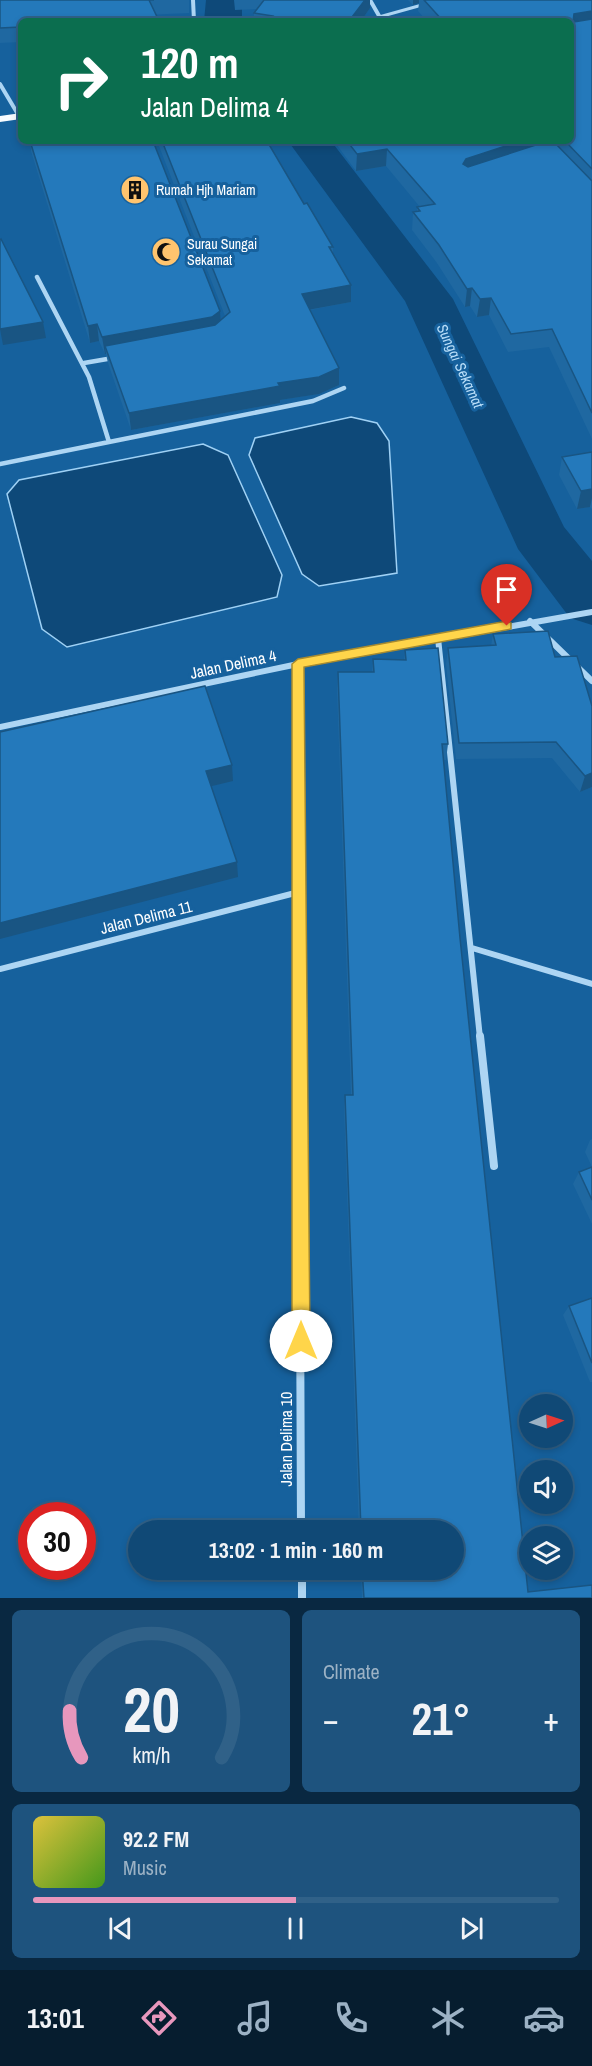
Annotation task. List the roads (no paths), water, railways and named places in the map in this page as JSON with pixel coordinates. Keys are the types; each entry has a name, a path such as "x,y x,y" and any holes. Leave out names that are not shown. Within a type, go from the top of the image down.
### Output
{"main road":[{"path":"0,119 18,116"}],"street":[{"path":"193,0 194,18"},
{"path":"370,0 379,16"},
{"path":"0,84 18,113"},
{"path":"37,277 84,363 104,412 109,442"},
{"path":"84,363 117,357"},
{"path":"0,464 313,401 344,388"},
{"name":"Jalan Delima 4","path":"0,727 298,664 530,621 592,612"},
{"path":"530,621 592,681"},
{"path":"438,638 494,1166"},
{"name":"Jalan Delima 10","path":"298,664 302,1520"},
{"name":"Jalan Delima 11","path":"0,969 299,892"},
{"path":"472,948 592,984"},
{"path":"302,1580 302,1598"}],"lane":[{"path":"379,16 428,4"}],"water":[{"path":"351,417 377,423 389,441 397,573 319,586 302,574 249,455 255,438"},
{"path":"203,444 228,455 282,575 277,597 67,647 42,629 7,494 19,480"}],"waterway":[{"name":"Sungai Sekamat","path":"223,18 224,0"},
{"name":"Sungai Sekamat","path":"311,144 429,299 539,535 592,603"}],"place":[{"name":"Rumah Hjh Mariam","path":"135,190"},
{"name":"Surau Sungai Sekamat","path":"166,252"}]}
